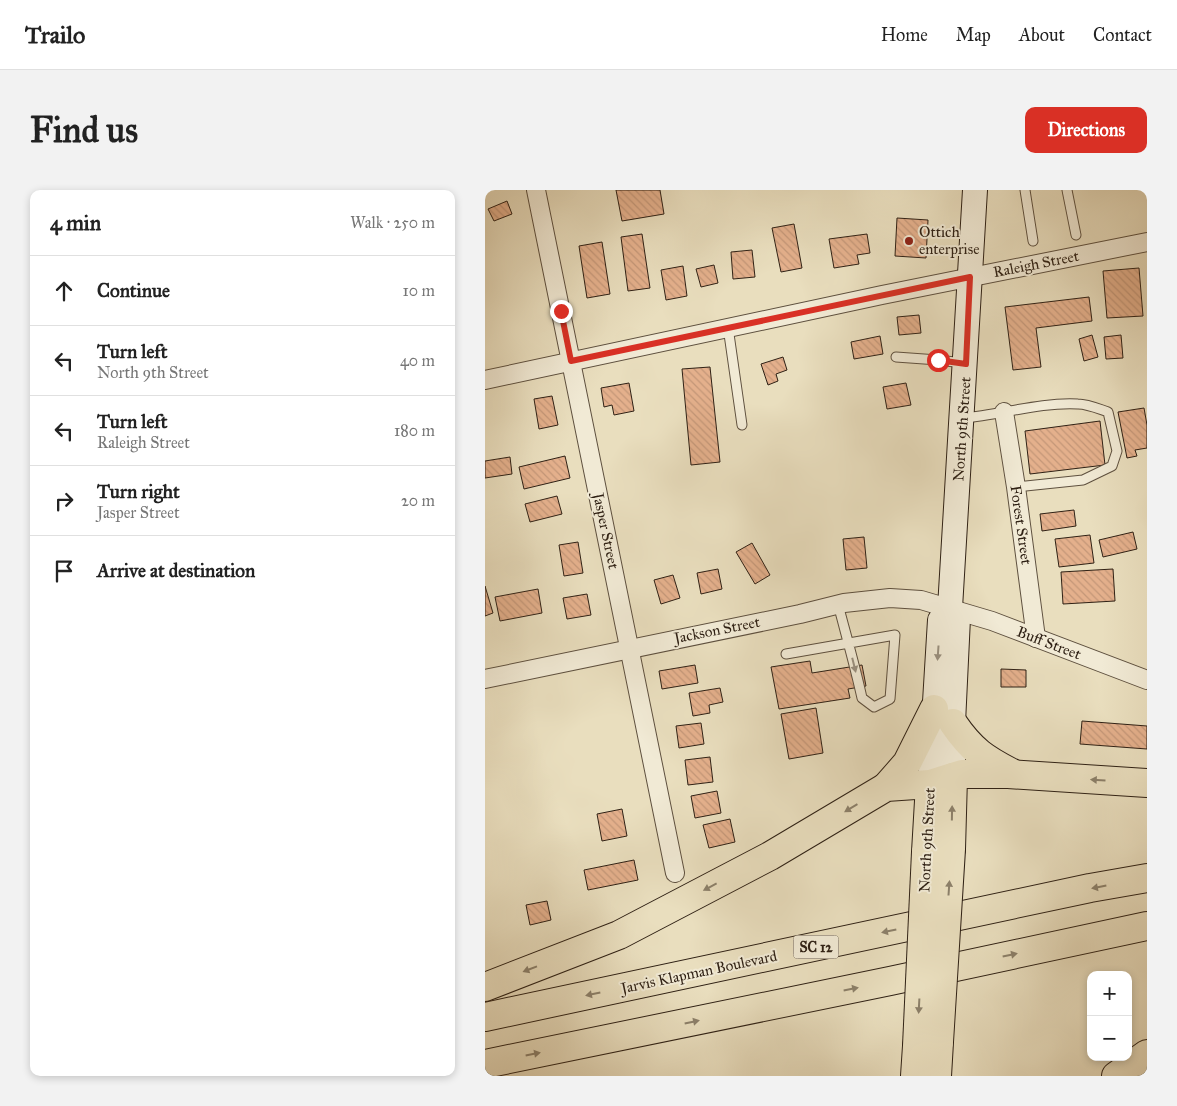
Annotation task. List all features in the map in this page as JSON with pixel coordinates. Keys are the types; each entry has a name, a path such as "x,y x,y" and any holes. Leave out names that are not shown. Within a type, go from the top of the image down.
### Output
{"main road":[{"path":"485,987 619,935 770,856 886,787 943,716 985,759 1015,775"},
{"path":"886,787 941,781 962,774 1015,775 1147,783"},
{"name":"North 9th Street","path":"915,1076 928,1044 941,781"},
{"name":"Jarvis Klapman Boulevard","path":"485,1017 1081,890 1147,878"},
{"path":"485,1064 889,982 1147,926"},
{"name":"North 9th Street","path":"928,1044 937,1076"},
{"path":"1116,1076 1147,1054"}],"street":[{"name":"Jasper Street","path":"536,190 675,873"},
{"name":"North 9th Street","path":"941,781 943,716 940,620 950,608 963,418 975,190"},
{"name":"Raleigh Street","path":"485,380 728,327 1147,242"},
{"name":"Forest Street","path":"1004,412 1036,638"},
{"name":"Jackson Street","path":"485,679 800,614 838,604 906,598 950,608"},
{"name":"Buff Street","path":"950,608 992,621 1147,680"}],"lane":[{"path":"1025,190 1033,241"},
{"path":"1067,190 1076,234"},
{"path":"728,327 742,425"},
{"path":"896,357 966,364"},
{"path":"963,418 1032,407 1079,404 1108,412 1117,451 1112,466 1083,480 1016,488"},
{"path":"785,654 848,643 895,635 890,699 874,707 862,698 848,643 838,604"}],"building":[{"path":"616,190 660,190 664,214 622,221"},
{"path":"507,201 512,214 494,221 488,209"},
{"path":"897,218 928,220 926,258 895,256"},
{"path":"794,224 802,268 781,272 772,228"},
{"path":"642,234 650,288 628,291 621,237"},
{"path":"867,234 870,253 857,255 859,264 834,268 829,239"},
{"path":"602,242 610,294 587,298 579,246"},
{"path":"752,250 755,277 733,279 731,252"},
{"path":"714,265 718,283 701,287 696,269"},
{"path":"683,266 687,296 666,300 661,270"},
{"path":"1139,268 1143,316 1107,318 1103,271"},
{"path":"1089,297 1092,321 1036,328 1041,367 1013,370 1005,307"},
{"path":"919,315 921,333 899,335 897,317"},
{"path":"1092,335 1098,357 1084,361 1079,339"},
{"path":"1121,335 1123,358 1106,359 1104,337"},
{"path":"880,336 883,354 854,359 851,342"},
{"path":"783,357 787,370 776,374 778,381 768,385 761,364"},
{"path":"710,367 720,462 691,465 682,369"},
{"path":"629,383 634,411 614,415 612,405 604,407 601,388"},
{"path":"906,383 911,405 887,409 883,387"},
{"path":"552,396 558,425 539,429 534,399"},
{"path":"1144,408 1147,425 1147,448 1135,450 1137,456 1127,458 1118,412"},
{"path":"1100,421 1105,465 1030,474 1025,431"},
{"path":"565,456 570,478 524,489 519,467"},
{"path":"510,457 512,474 485,478 485,461"},
{"path":"557,496 562,514 530,522 525,504"},
{"path":"1074,510 1076,526 1042,531 1040,514"},
{"path":"1133,532 1137,549 1103,557 1099,540"},
{"path":"1090,535 1094,563 1059,567 1055,539"},
{"path":"864,537 867,568 846,570 843,539"},
{"path":"578,542 583,573 564,576 559,545"},
{"path":"752,543 770,575 755,584 736,552"},
{"path":"718,569 722,589 701,594 697,573"},
{"path":"1113,569 1115,601 1063,604 1061,572"},
{"path":"673,575 680,598 661,604 654,580"},
{"path":"485,586 493,613 485,616"},
{"path":"538,589 542,613 500,621 495,597"},
{"path":"587,594 591,615 567,619 563,598"},
{"path":"810,661 812,673 862,665 866,686 848,689 850,698 779,709 771,667"},
{"path":"695,665 698,683 662,689 659,671"},
{"path":"1001,669 1026,670 1026,687 1001,687"},
{"path":"720,688 723,702 709,705 710,713 693,716 689,693"},
{"path":"816,708 823,753 789,759 781,714"},
{"path":"1082,721 1147,726 1147,749 1080,744"},
{"path":"701,723 704,744 679,748 676,726"},
{"path":"710,757 713,782 688,785 685,760"},
{"path":"717,791 721,813 695,818 691,796"},
{"path":"622,809 627,836 602,841 597,814"},
{"path":"730,819 735,842 709,848 703,825"},
{"path":"634,860 638,880 588,890 584,870"},
{"path":"547,901 551,920 530,925 526,905"}],"place":[{"name":"Ottich enterprise","path":"909,241"}],"route":[{"path":"561,311 571,361 970,277 966,364 938,360"}]}
